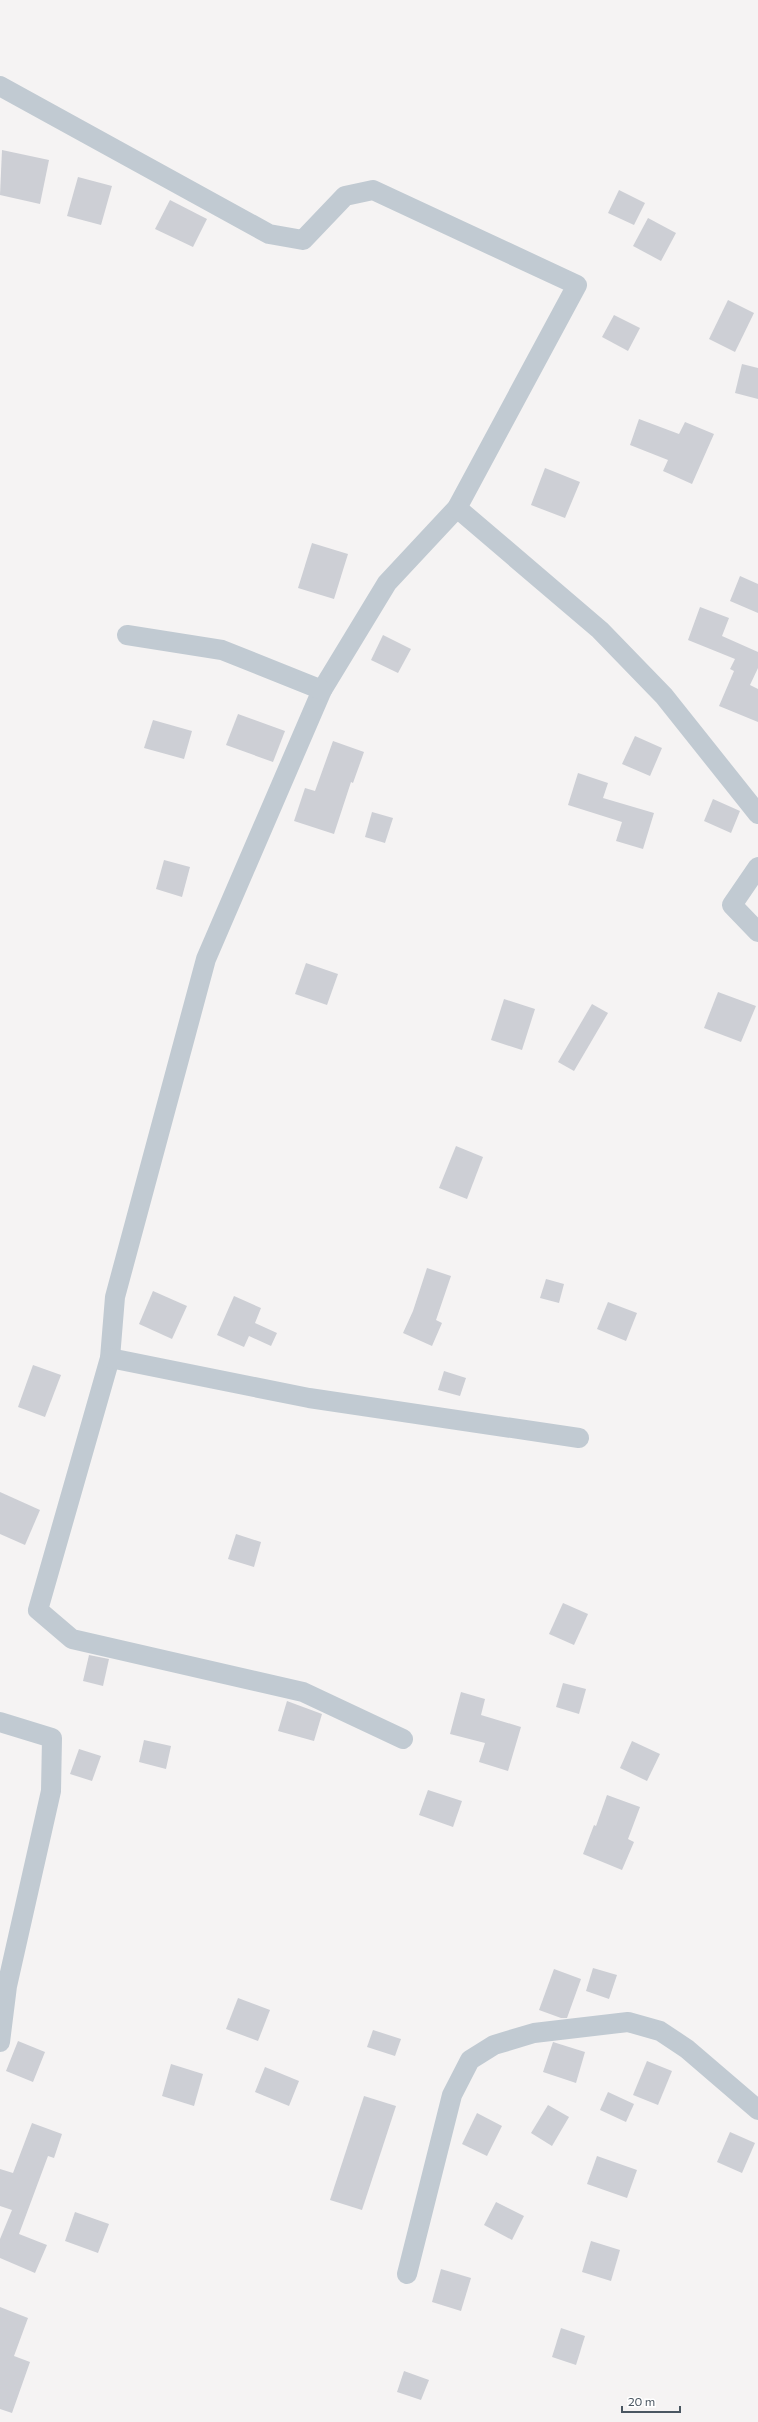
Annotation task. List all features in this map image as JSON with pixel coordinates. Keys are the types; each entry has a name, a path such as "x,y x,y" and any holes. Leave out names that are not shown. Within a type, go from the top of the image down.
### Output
{"street":[{"path":"0,86 269,234 303,240 345,196 373,190 577,285 457,508 387,583 322,690 206,959 115,1296 110,1358 38,1610 72,1639 303,1692 403,1739"},
{"path":"457,508 600,630 664,696 758,814"},
{"path":"127,635 222,650 322,690"},
{"path":"758,867 732,905 758,932"},
{"path":"110,1358 309,1398 580,1438"},
{"path":"0,1722 52,1738 51,1791 7,1986 0,2042"},
{"path":"407,2274 452,2095 470,2060 494,2045 534,2033 628,2022 660,2031 682,2046 758,2110"}],"building":[{"path":"2,150 49,160 40,204 0,195"},
{"path":"78,177 112,186 101,225 67,216"},
{"path":"619,190 645,203 634,225 608,213"},
{"path":"170,200 207,219 193,247 155,229"},
{"path":"648,218 676,233 661,261 633,246"},
{"path":"728,300 754,313 735,352 709,339"},
{"path":"614,315 640,328 628,351 602,337"},
{"path":"742,364 758,368 758,399 735,393"},
{"path":"639,419 679,434 685,422 714,434 692,484 663,471 668,460 630,445"},
{"path":"545,468 580,482 565,518 531,505"},
{"path":"312,543 348,554 334,599 298,588"},
{"path":"740,576 758,584 758,613 730,601"},
{"path":"700,607 729,618 722,636 758,652 758,668 750,685 758,689 758,722 719,706 734,671 730,669 735,659 688,640"},
{"path":"383,635 411,649 398,673 371,660"},
{"path":"238,714 285,731 273,762 226,745"},
{"path":"153,720 192,731 184,759 144,748"},
{"path":"635,736 662,748 650,776 622,764"},
{"path":"333,741 364,752 353,783 351,782 334,834 294,821 305,788 315,791"},
{"path":"578,773 608,783 603,798 654,813 643,849 616,841 622,822 568,805"},
{"path":"713,799 740,811 731,833 704,821"},
{"path":"372,812 393,818 385,843 365,837"},
{"path":"164,860 190,867 182,897 156,889"},
{"path":"306,963 338,974 327,1005 295,994"},
{"path":"718,992 756,1006 741,1042 704,1028"},
{"path":"504,999 535,1009 522,1050 491,1040"},
{"path":"592,1004 608,1013 574,1071 558,1062"},
{"path":"456,1146 483,1157 467,1199 439,1188"},
{"path":"427,1268 451,1276 436,1320 442,1323 432,1346 403,1333 413,1311"},
{"path":"546,1279 564,1284 559,1303 540,1298"},
{"path":"153,1291 187,1306 172,1339 139,1324"},
{"path":"234,1296 261,1308 255,1323 277,1333 271,1346 249,1336 244,1347 217,1335"},
{"path":"608,1302 637,1313 626,1341 597,1329"},
{"path":"33,1365 61,1375 45,1417 18,1407"},
{"path":"444,1371 466,1378 460,1396 438,1390"},
{"path":"0,1492 40,1510 25,1545 0,1534"},
{"path":"236,1534 261,1542 254,1567 228,1559"},
{"path":"563,1603 588,1614 574,1645 549,1634"},
{"path":"89,1655 109,1659 103,1686 83,1681"},
{"path":"563,1683 586,1689 579,1714 556,1707"},
{"path":"461,1692 485,1699 481,1715 521,1727 508,1771 479,1762 485,1743 450,1734"},
{"path":"287,1701 322,1714 314,1741 278,1731"},
{"path":"144,1740 171,1746 166,1769 139,1762"},
{"path":"632,1741 660,1754 647,1781 620,1768"},
{"path":"79,1749 101,1756 92,1781 70,1774"},
{"path":"428,1790 462,1801 453,1827 419,1815"},
{"path":"607,1795 640,1807 628,1839 634,1842 622,1870 583,1854 594,1825 596,1826"},
{"path":"593,1968 617,1975 609,1999 586,1991"},
{"path":"554,1969 581,1979 567,2018 561,2018 539,2010"},
{"path":"238,1998 270,2010 258,2041 226,2029"},
{"path":"373,2030 401,2039 395,2056 367,2047"},
{"path":"18,2041 45,2052 33,2082 6,2071"},
{"path":"553,2042 585,2052 576,2083 543,2072"},
{"path":"647,2061 672,2071 658,2105 633,2095"},
{"path":"171,2064 203,2074 194,2106 162,2096"},
{"path":"265,2067 299,2081 289,2106 255,2092"},
{"path":"608,2092 634,2104 626,2122 600,2110"},
{"path":"364,2096 396,2106 362,2210 330,2200"},
{"path":"548,2105 569,2117 552,2146 531,2133"},
{"path":"477,2113 502,2126 487,2156 462,2144"},
{"path":"32,2123 62,2134 54,2158 48,2156 19,2234 47,2245 35,2273 0,2258 0,2239 12,2210 0,2206 0,2169 13,2173"},
{"path":"730,2132 755,2143 742,2173 717,2162"},
{"path":"597,2156 637,2170 627,2198 587,2184"},
{"path":"496,2202 524,2216 512,2240 484,2225"},
{"path":"75,2212 109,2224 98,2253 65,2241"},
{"path":"591,2241 620,2250 611,2281 582,2272"},
{"path":"441,2269 471,2278 461,2311 432,2302"},
{"path":"0,2307 28,2318 14,2356 30,2362 12,2413 0,2409"},
{"path":"561,2328 585,2336 576,2365 552,2357"},
{"path":"404,2371 429,2380 421,2400 397,2392"}]}
